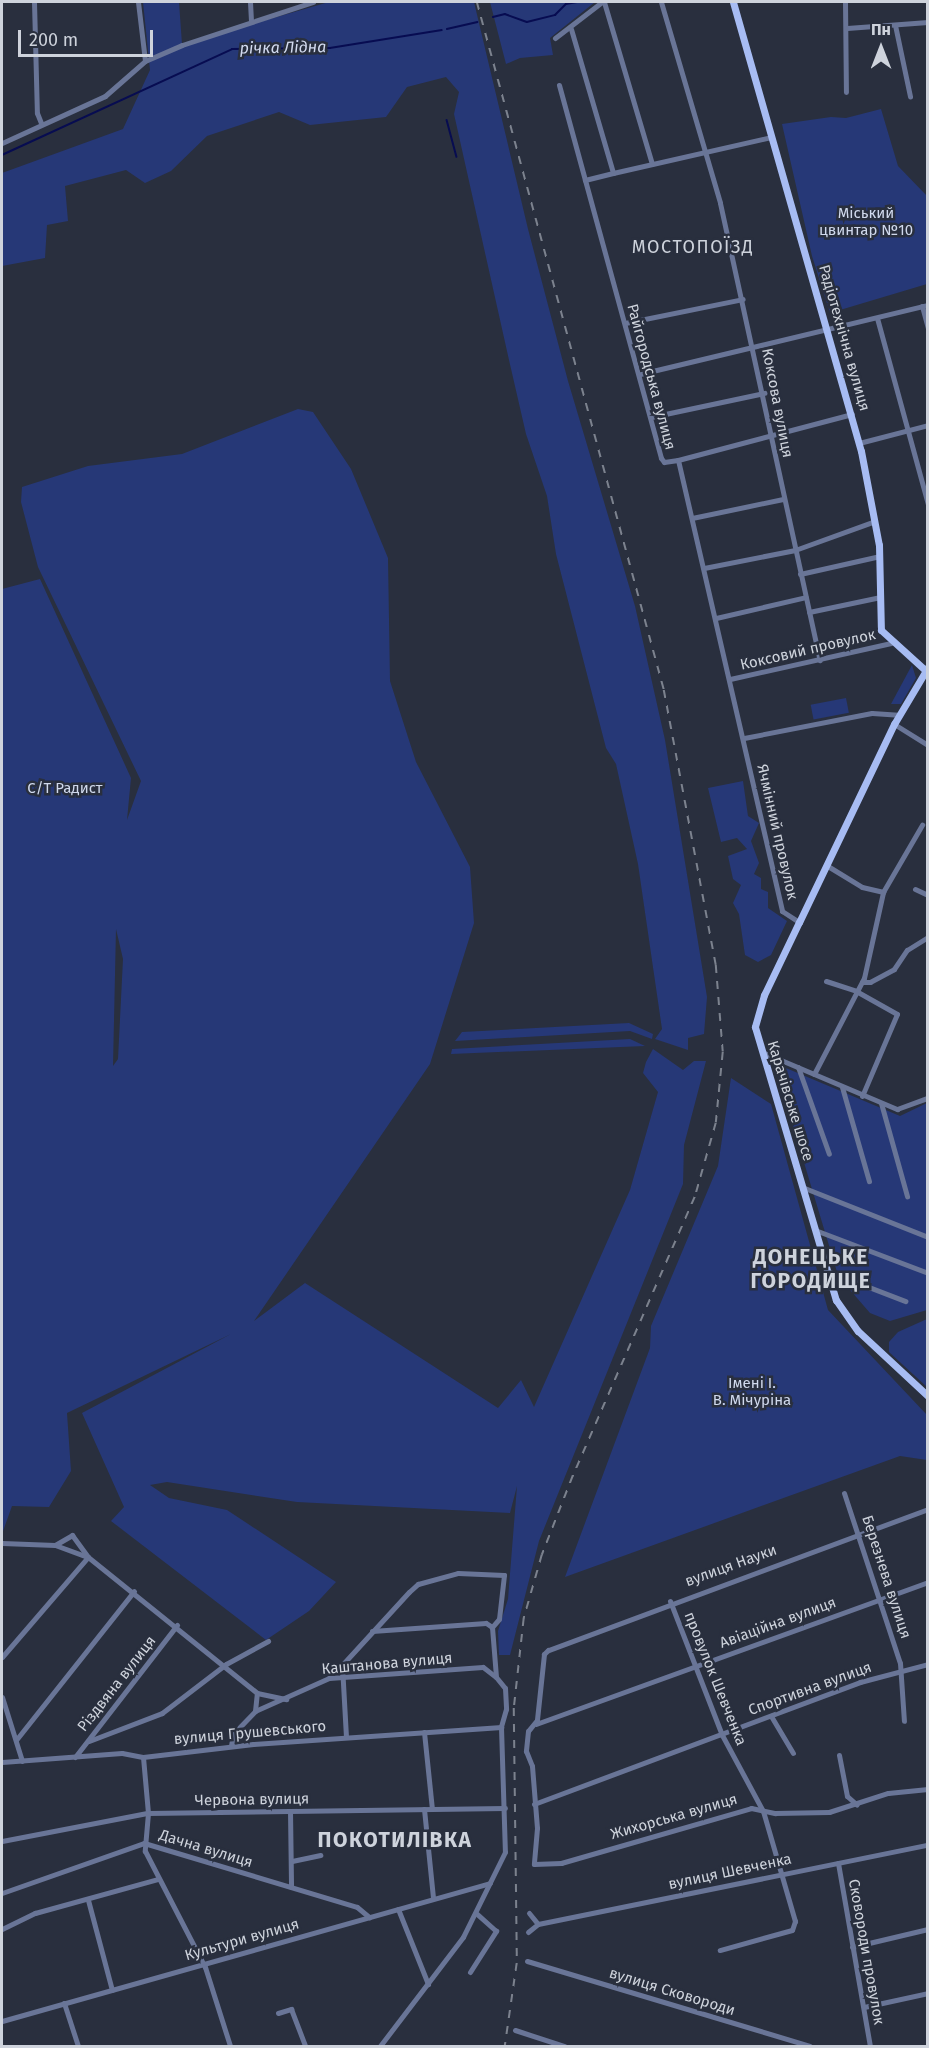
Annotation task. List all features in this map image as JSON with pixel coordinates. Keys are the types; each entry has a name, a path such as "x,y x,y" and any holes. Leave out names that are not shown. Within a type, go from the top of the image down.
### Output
{"main road":[{"name":"Радіотехнічна вулиця","path":"733,2 852,414 875,521 880,556 881,630 891,643"},
{"path":"891,643 926,668"},
{"name":"Карачівське шосе","path":"926,668 898,715 756,1017 762,1052 827,1271 845,1315 927,1396"}],"street":[{"path":"33,2 37,113 41,123"},
{"path":"138,2 145,61"},
{"path":"250,2 250,22"},
{"path":"2,143 41,123 105,96 145,61 250,22 313,2"},
{"path":"555,38 571,29 603,2 652,164"},
{"name":"Коксова вулиця","path":"661,2 743,299 773,435 783,498 820,660"},
{"path":"845,2 846,92"},
{"path":"847,28 927,22"},
{"path":"895,25 910,96"},
{"path":"571,29 613,174"},
{"name":"Райгородська вулиця","path":"560,85 626,323 639,374 642,400 651,417 662,461 678,459 744,738"},
{"path":"585,180 772,137"},
{"path":"626,323 743,299"},
{"path":"639,374 925,306 927,329"},
{"path":"877,318 927,504"},
{"path":"651,417 764,393"},
{"path":"678,459 852,414"},
{"path":"859,443 927,425"},
{"path":"692,518 783,498"},
{"path":"704,568 795,550 875,521"},
{"path":"800,574 880,556"},
{"path":"716,618 806,597"},
{"path":"809,612 880,597"},
{"name":"Коксовий провулок","path":"730,679 891,643"},
{"path":"744,738 872,713 898,715"},
{"path":"894,724 927,745"},
{"name":"Ячмінний провулок","path":"744,738 782,911 799,922"},
{"path":"814,1074 862,982 883,892 921,825"},
{"path":"826,865 862,887 883,892"},
{"path":"915,889 927,895"},
{"path":"862,982 870,982 894,969 907,950 927,937"},
{"path":"826,981 856,991 897,1014 862,1095"},
{"path":"762,1052 881,1104 903,1110 927,1098"},
{"path":"798,1067 829,1154"},
{"path":"842,1087 869,1181"},
{"path":"881,1104 907,1196"},
{"path":"802,1187 927,1237"},
{"path":"815,1230 927,1273"},
{"path":"827,1271 905,1301"},
{"name":"Березнева вулиця","path":"844,1493 901,1670 904,1721"},
{"name":"вулиця Науки","path":"536,1724 545,1653 670,1601 927,1509"},
{"path":"55,1545 72,1535 88,1557"},
{"path":"2,1543 55,1545 88,1557 226,1664 258,1693 286,1699"},
{"path":"2,1657 88,1557"},
{"path":"346,1737 340,1678 342,1665 372,1631 418,1584 458,1573 504,1575 499,1619 492,1628 496,1677 506,1688 506,1709 501,1727 506,1852 477,1914 428,1984 380,2046"},
{"name":"Авіаційна вулиця","path":"536,1724 927,1582"},
{"path":"16,1740 134,1591"},
{"name":"провулок Шевченка","path":"670,1601 697,1665 722,1735 763,1810 795,1926 720,1950"},
{"path":"372,1631 486,1623 492,1628"},
{"name":"Різдвяна вулиця","path":"75,1757 177,1625"},
{"path":"89,1741 162,1713 226,1664 268,1641"},
{"name":"Спортивна вулиця","path":"534,1804 771,1716 901,1670 927,1664"},
{"name":"Каштанова вулиця","path":"231,1746 234,1734 255,1711 286,1699 314,1683 340,1678 483,1668 496,1677"},
{"path":"255,1711 258,1693"},
{"path":"2,1697 22,1761"},
{"path":"771,1716 793,1753"},
{"path":"534,1804 526,1740 536,1724"},
{"name":"вулиця Грушевського","path":"2,1762 122,1753 143,1757 231,1746 501,1727"},
{"path":"424,1732 432,1809"},
{"path":"839,1755 847,1796 856,1805"},
{"path":"143,1757 148,1813 144,1843 158,1879 202,1964 230,2046"},
{"name":"Жихорська вулиця","path":"534,1804 537,1828 534,1864 561,1863 751,1808 798,1814 856,1805 888,1793 927,1789"},
{"name":"Червона вулиця","path":"2,1841 148,1813 505,1808"},
{"path":"424,1809 433,1898"},
{"path":"290,1811 291,1887"},
{"name":"Дачна вулиця","path":"2,1893 144,1843 357,1907 369,1917"},
{"name":"вулиця Шевченка","path":"538,1924 927,1845"},
{"path":"292,1862 320,1855"},
{"name":"Сковороди провулок","path":"838,1863 870,2046"},
{"path":"2,1929 35,1913 158,1879"},
{"name":"Культури вулиця","path":"2,2021 490,1883"},
{"path":"88,1900 112,1990"},
{"path":"398,1909 428,1984"},
{"path":"470,1972 496,1931 477,1914"},
{"path":"528,1932 538,1924 529,1914"},
{"path":"852,1947 927,1929"},
{"name":"вулиця Сковороди","path":"527,1961 810,2046"},
{"path":"864,2007 927,1993"},
{"path":"64,2003 78,2046"},
{"path":"278,2013 291,2009 305,2046"},
{"path":"516,2030 564,2046"},
{"path":"782,2046 784,2040"}],"green space":[{"path":"143,2 179,2 182,44 329,2 474,2 528,229 568,381 635,606 665,740 707,997 704,1034 688,1038 688,1050 655,1039 662,1029 638,864 616,764 606,748 556,554 547,496 526,434 454,114 459,92 446,77 407,87 386,117 310,125 279,112 207,136 171,171 145,183 126,170 65,186 68,221 47,225 45,258 2,266 2,173 123,129 150,70"},
{"path":"490,2 595,2 550,38 553,55 520,58 506,64"},
{"name":"Міський цвинтар №10","path":"881,109 898,166 927,196 927,284 830,313 812,256 782,124 831,117 846,118"},
{"name":"С/Т Радист","path":"298,409 313,412 351,469 388,558 390,681 416,762 470,867 474,923 430,1064 254,1321 305,1283 498,1408 521,1380 534,1407 630,1190 658,1092 643,1073 646,1062 653,1049 683,1070 694,1061 706,1061 684,1145 683,1184 539,1541 510,1655 499,1655 498,1631 508,1599 517,1486 510,1513 297,1502 167,1482 150,1485 169,1498 227,1510 336,1582 309,1611 266,1640 111,1521 124,1507 82,1413 231,1334 67,1413 71,1471 49,1507 12,1506 2,1534 2,589 40,579 131,778 127,820 141,781 38,567 21,502 22,487 88,466 182,454","holes":["116,929 123,959 118,1059 113,1066"]},
{"path":"912,665 916,678 901,704 891,704"},
{"path":"846,698 849,713 814,720 811,705"},
{"path":"743,781 748,816 759,823 751,841 759,863 754,874 761,878 761,889 768,892 768,908 787,921 771,955 758,962 745,955 739,914 733,903 741,885 733,879 728,856 747,849 737,838 721,842 708,788"},
{"path":"629,1023 653,1034 652,1039 630,1031 455,1041 462,1032"},
{"path":"630,1039 645,1046 451,1054 452,1049"},
{"path":"774,1063 900,1116 927,1103 927,1310 890,1321 870,1313 837,1272"},
{"name":"Імені І. В. Мічуріна","path":"731,1078 771,1104 828,1310 927,1415 927,1460 900,1456 565,1577 650,1348 651,1326 718,1166"},
{"path":"927,1319 927,1387 889,1352 889,1342 898,1332"}],"waterway":[{"name":"річка Лідна","path":"493,17 505,14 527,22 555,15 566,4 577,2"},
{"name":"річка Лідна","path":"447,29 477,22"},
{"name":"річка Лідна","path":"2,155 232,49 330,48 442,30"},
{"path":"447,120 457,157"}],"railway":[{"path":"477,2 664,690 716,965 723,1052 716,1123 695,1197 573,1476 542,1555 524,1618 514,1708 517,1963 505,2046"}],"district":[{"name":"МОСТОПОЇЗД","path":"693,247"},
{"name":"ДОНЕЦЬКЕ ГОРОДИЩЕ","path":"811,1269"},
{"name":"ПОКОТИЛІВКА","path":"395,1840"}]}
